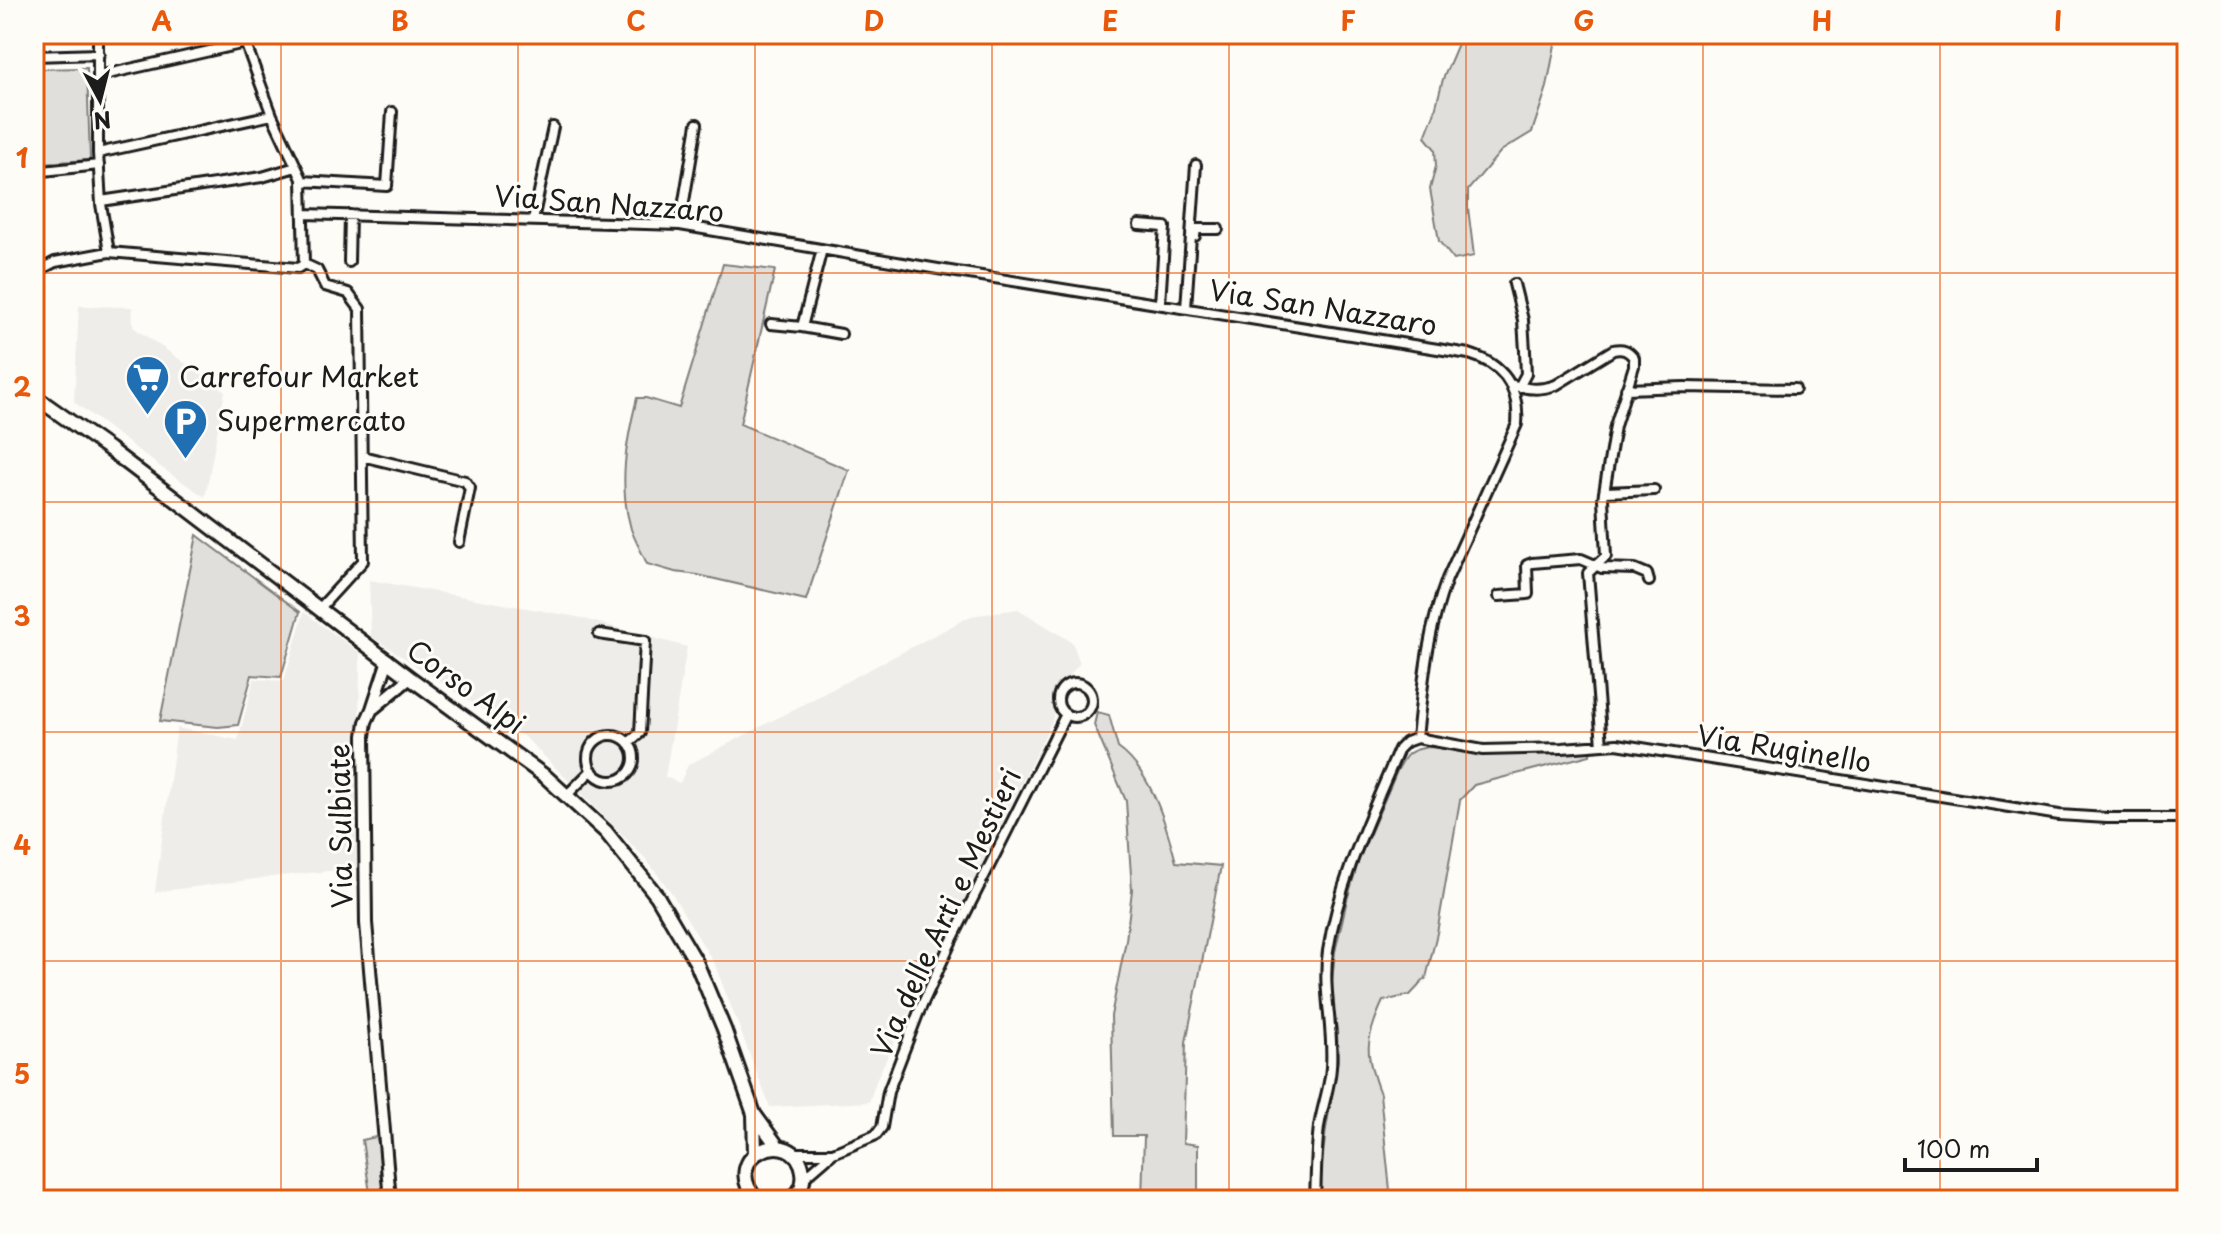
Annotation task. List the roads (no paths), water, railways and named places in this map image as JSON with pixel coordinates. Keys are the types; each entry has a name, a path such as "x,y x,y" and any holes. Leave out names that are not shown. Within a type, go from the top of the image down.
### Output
{"main road":[{"name":"Corso Alpi","path":"34,396 109,449 410,678 534,767 606,832 669,913 696,962 754,1114 778,1147"},
{"name":"Corso Alpi","path":"754,1114 755,1154 747,1164 745,1178 748,1190 757,1200"},
{"path":"755,1154 765,1148 778,1147 793,1153 802,1166 804,1178 796,1197"}],"street":[{"path":"98,34 98,153 109,252"},
{"path":"99,76 244,38 272,115 302,181 304,264"},
{"path":"34,56 99,54"},
{"path":"302,181 387,186 392,112"},
{"path":"98,153 272,115"},
{"path":"680,225 697,124"},
{"path":"533,220 553,127"},
{"path":"34,172 99,165"},
{"path":"1188,308 1196,165"},
{"path":"101,201 262,177 296,167"},
{"name":"Via San Nazzaro","path":"304,214 680,225 1469,354 1494,364 1515,386"},
{"path":"349,262 350,215"},
{"path":"1139,225 1165,227 1160,304"},
{"path":"1188,308 1196,229 1218,229"},
{"path":"802,327 822,249"},
{"path":"34,273 55,262 109,252 298,268 304,264"},
{"path":"304,264 317,270 325,286 348,293 360,309 363,561 320,608"},
{"path":"1315,1200 1319,1129 1331,1070 1331,1022 1326,991 1328,951 1354,857 1399,749 1417,738 1429,638 1437,605 1517,424 1515,386 1526,374 1526,362 1523,320 1514,284"},
{"path":"771,324 841,334"},
{"path":"1515,386 1539,390 1556,385 1621,348 1634,358 1615,426 1604,495 1606,556 1588,573 1602,745"},
{"path":"1626,389 1795,389"},
{"path":"362,456 465,481 470,488 459,542"},
{"path":"1604,495 1654,490"},
{"path":"1499,596 1528,594 1527,565 1532,563 1581,559 1602,568 1635,569 1647,574 1649,581"},
{"path":"599,634 645,641 640,733 628,743"},
{"name":"Via Sulbiate","path":"388,660 364,730 368,944 390,1200"},
{"name":"Via Sulbiate","path":"372,709 410,678"},
{"name":"Via delle Arti e Mestieri","path":"1072,684 1083,685 1091,694 1091,706 1080,716 1066,714 1059,704 1061,691 1072,684"},
{"name":"Via delle Arti e Mestieri","path":"804,1178 833,1153 876,1135 882,1127 888,1092 918,1014 1066,714"},
{"path":"613,735 628,743 634,758 633,766 621,779 605,780 592,770 588,754 597,740 613,735"},
{"name":"Via Ruginello","path":"1417,738 1483,750 1628,746 2059,815 2187,818"},
{"path":"567,795 592,770"},
{"name":"Via delle Arti e Mestieri","path":"793,1153 833,1153"}],"place":[{"name":"Carrefour Market","path":"148,416"},
{"name":"Supermercato","path":"186,460"}]}
